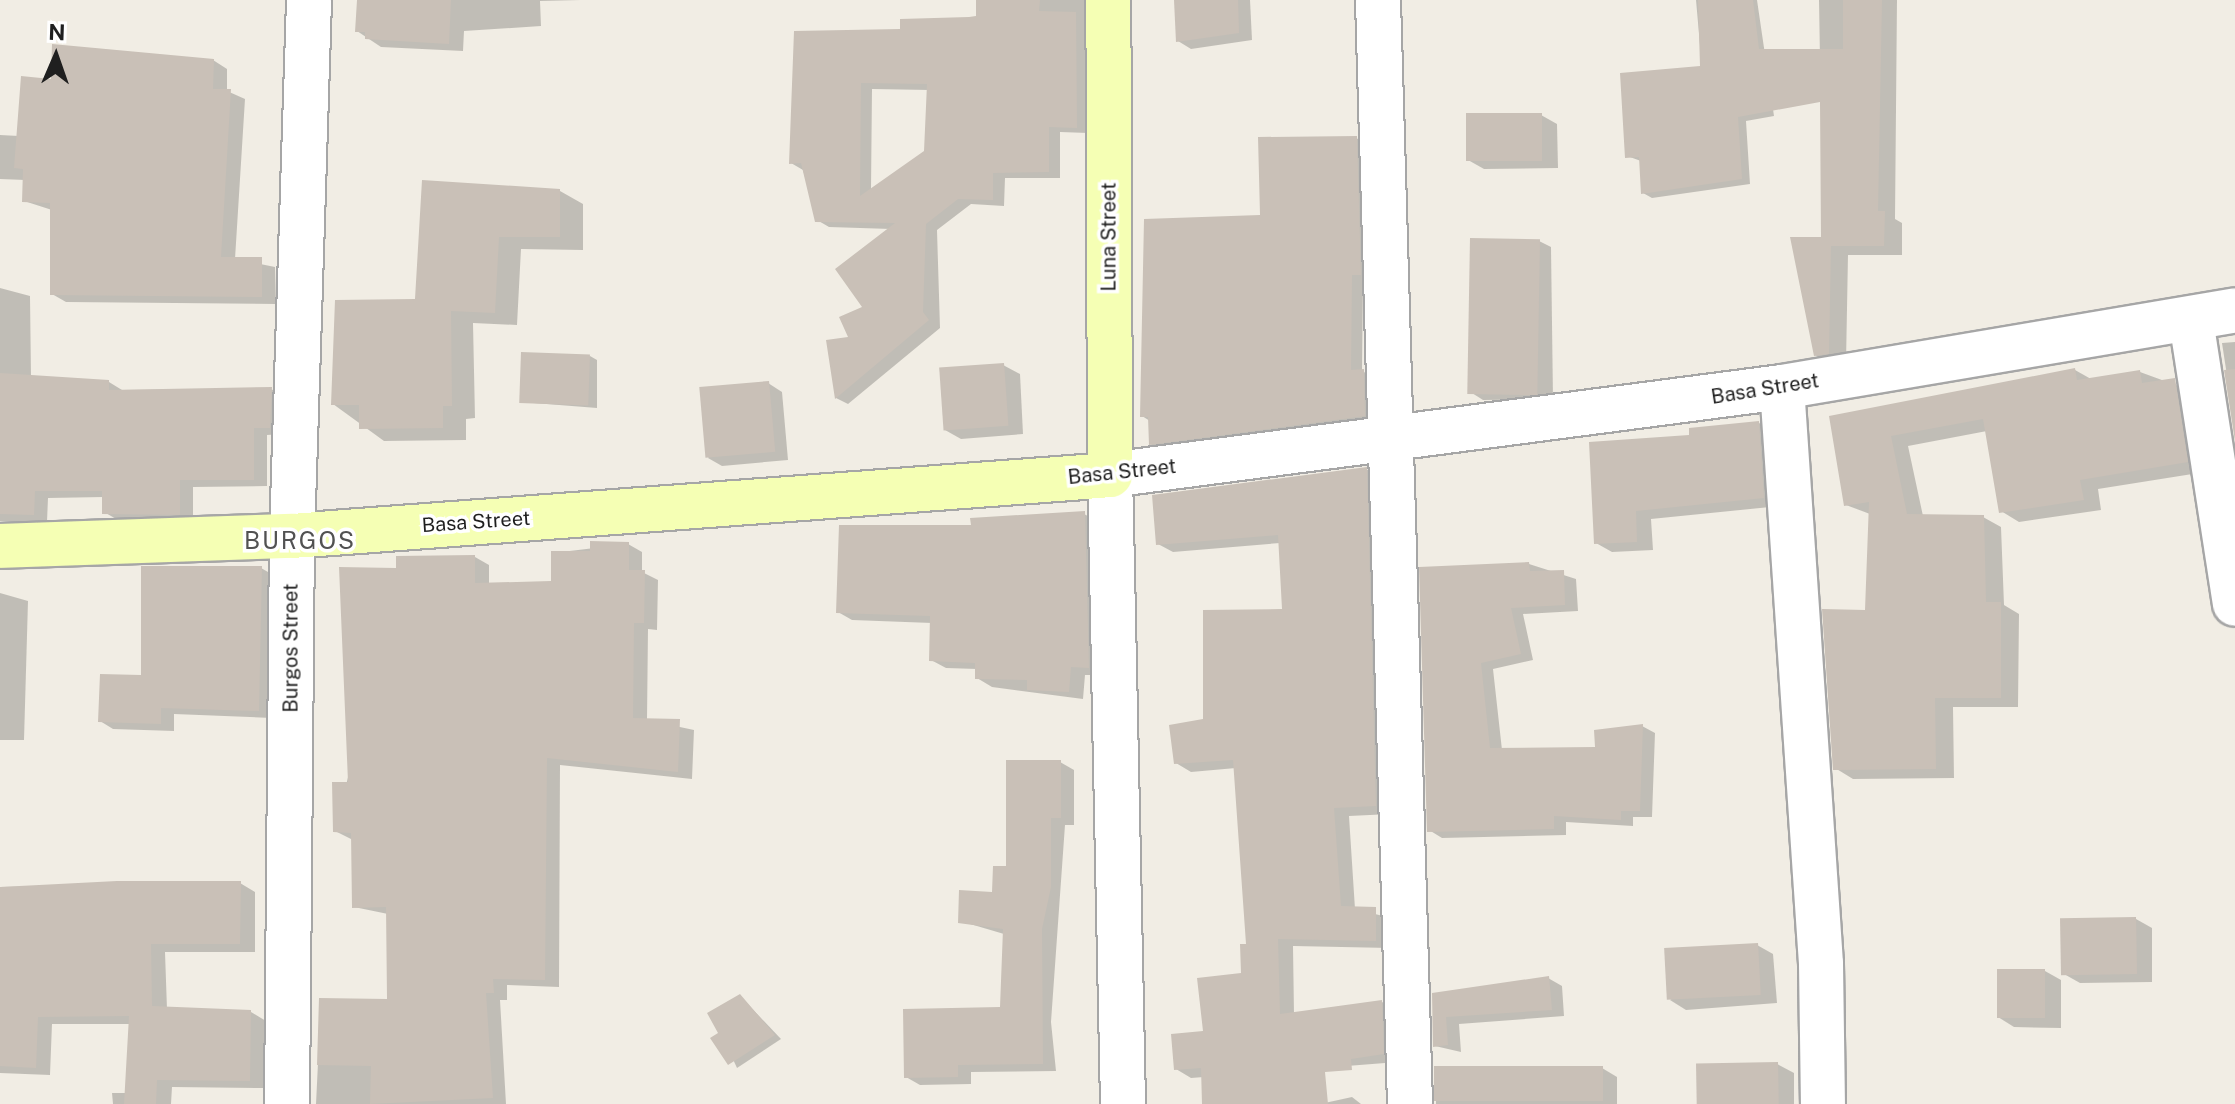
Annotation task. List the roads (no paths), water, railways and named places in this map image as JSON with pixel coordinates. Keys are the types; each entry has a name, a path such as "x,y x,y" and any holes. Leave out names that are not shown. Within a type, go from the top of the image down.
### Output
{"street":[{"name":"Burgos Street","path":"287,1104 292,536 309,0"},
{"name":"Luna Street","path":"1108,0 1110,475"},
{"path":"1378,0 1388,443 1410,1104"},
{"name":"Basa Street","path":"0,546 292,536 1110,475 1388,443 1782,387 2191,320 2235,310"},
{"path":"2191,320 2235,604"},
{"path":"1782,387 1821,964 1823,1104"},
{"path":"1110,475 1123,1104"}],"district":[{"name":"BURGOS","path":"300,541"}]}
